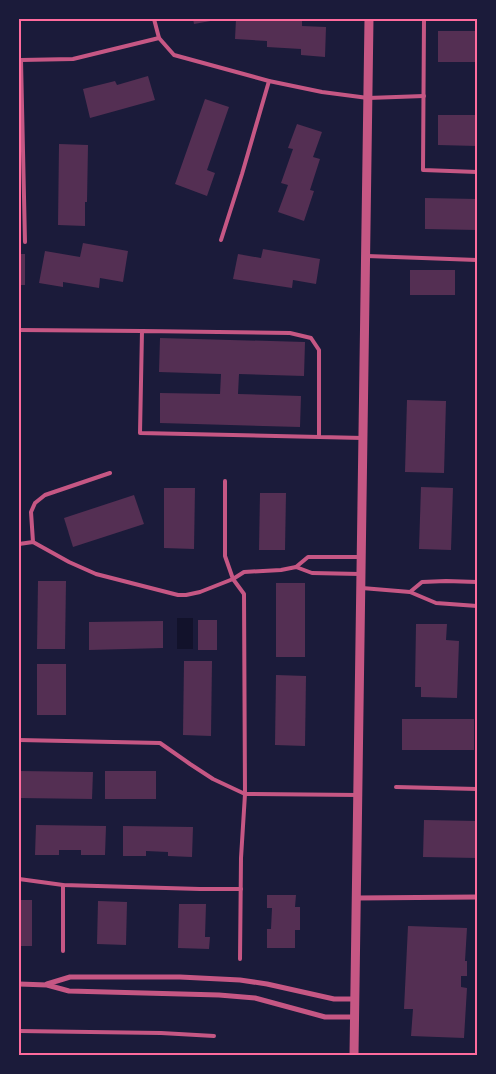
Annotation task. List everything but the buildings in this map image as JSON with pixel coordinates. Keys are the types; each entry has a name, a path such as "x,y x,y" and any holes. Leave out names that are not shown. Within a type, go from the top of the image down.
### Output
{"street":[{"path":"354,1055 369,19"},
{"path":"357,898 477,898"},
{"path":"47,985 70,977 180,977 240,980 334,999 355,999"},
{"path":"19,984 47,985 69,991 219,995 255,998 325,1017 355,1018"}],"lane":[{"path":"154,19 159,38 174,55 269,81 322,92 368,98 424,96"},
{"path":"424,19 423,170 477,172"},
{"path":"25,242 21,60 73,59 159,38"},
{"path":"221,240 269,81"},
{"path":"366,256 477,260"},
{"path":"19,330 290,333 311,338 319,350 320,437"},
{"path":"142,331 140,433 363,438"},
{"path":"34,542 31,512 35,503 45,496 110,473"},
{"path":"225,481 225,556 233,579 244,594 245,794 241,858 240,959"},
{"path":"19,544 34,542 69,562 96,574 178,595 200,592 233,579 244,572 281,570 296,567 308,557 361,557"},
{"path":"296,567 312,573 361,574"},
{"path":"410,592 422,582 477,582"},
{"path":"361,588 410,592 436,603 477,606"},
{"path":"19,740 160,743 214,779 245,794 358,795"},
{"path":"396,787 477,789"},
{"path":"19,879 63,885 241,889"},
{"path":"63,885 63,951"},
{"path":"19,1031 161,1033 214,1036"}],"shaded area":[{"path":"177,618 193,618 193,649 177,649"}]}
